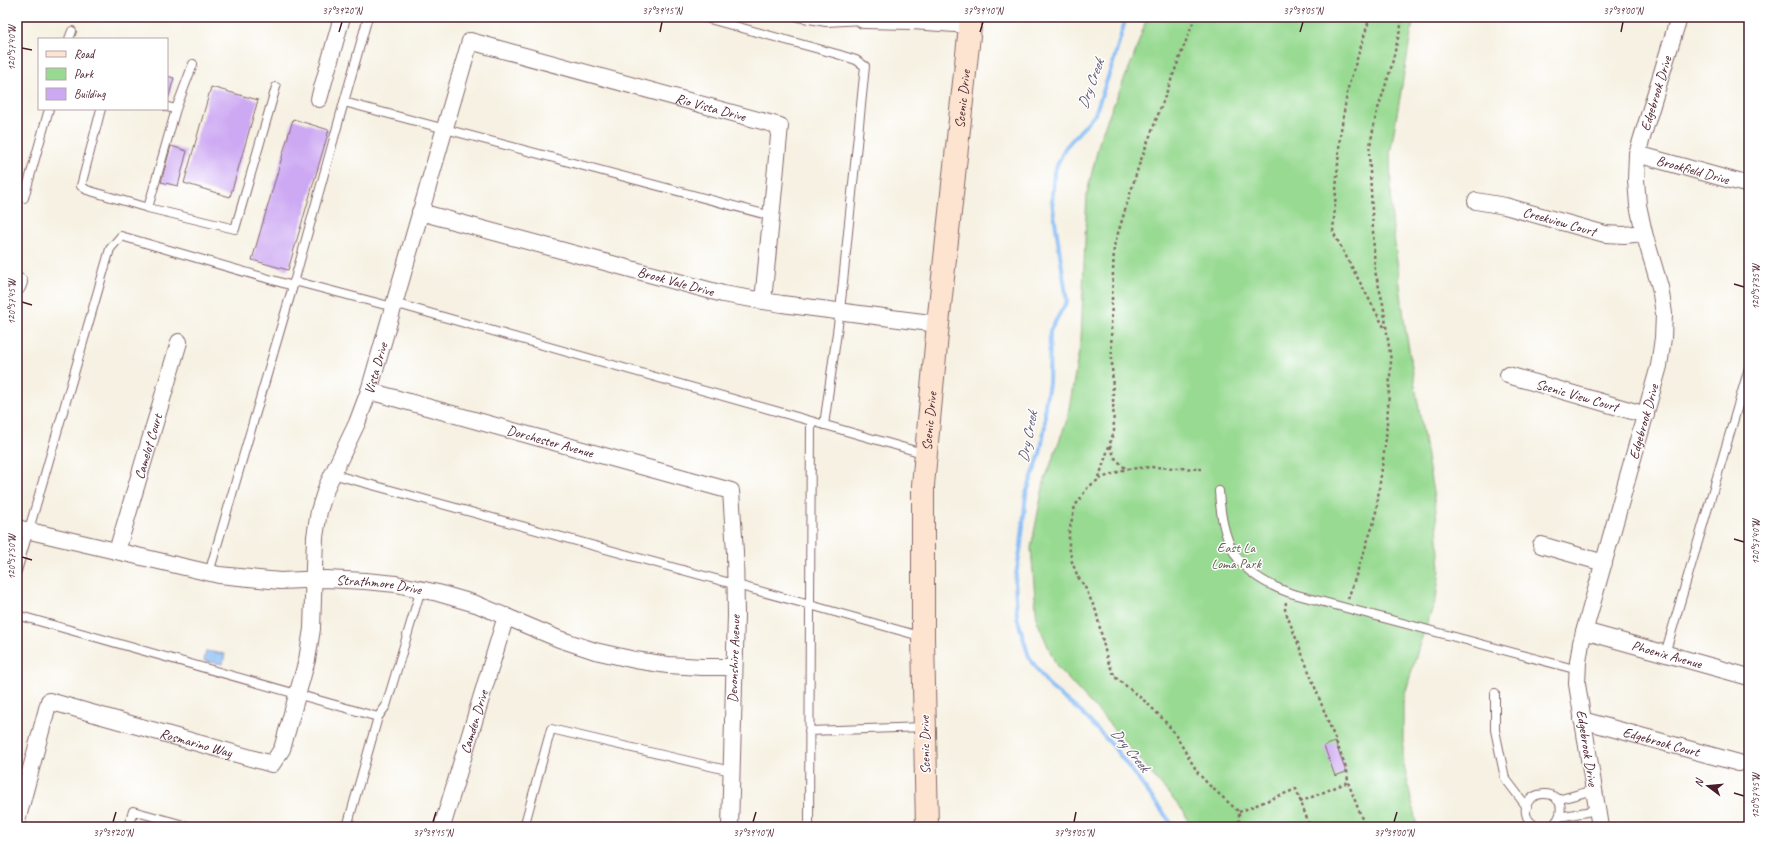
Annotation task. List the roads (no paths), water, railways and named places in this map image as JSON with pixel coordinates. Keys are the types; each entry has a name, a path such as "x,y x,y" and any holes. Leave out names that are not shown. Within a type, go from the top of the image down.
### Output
{"main road":[{"name":"Scenic Drive","path":"927,827 923,638 924,485 938,324 970,21"}],"street":[{"path":"319,99 342,17"},
{"name":"Edgebrook Drive","path":"1600,827 1582,720 1577,684 1578,670 1584,631 1659,366 1663,338 1664,314 1660,286 1644,232 1638,205 1636,180 1637,154 1679,17"},
{"path":"863,20 970,21"},
{"name":"Vista Drive","path":"298,696 307,660 312,629 315,537 319,511 332,474 357,423 369,391 470,41"},
{"name":"Rio Vista Drive","path":"470,41 780,126 763,301"},
{"name":"Brookfield Drive","path":"1637,154 1749,186"},
{"name":"Creekview Court","path":"1476,201 1505,206 1605,234 1624,235 1644,232"},
{"name":"Brook Vale Drive","path":"420,212 724,294 763,301 938,324"},
{"name":"Camelot Court","path":"117,551 179,342"},
{"name":"Scenic View Court","path":"1508,375 1646,415"},
{"name":"Dorchester Avenue","path":"369,391 730,491"},
{"name":"Devonshire Avenue","path":"730,491 736,584 730,827"},
{"name":"Strathmore Drive","path":"23,529 209,573 249,579 280,581 365,581 421,589 476,604 559,639 595,651 634,660 702,668 734,667"},
{"path":"1540,546 1604,563"},
{"name":"Camden Drive","path":"442,827 506,616"},
{"name":"Phoenix Avenue","path":"1584,631 1749,677"},
{"name":"Rosmarino Way","path":"17,821 49,701 272,764 282,749 298,696"},
{"name":"Edgebrook Court","path":"1582,720 1739,763"}],"lane":[{"path":"209,573 294,283 368,17"},
{"path":"702,17 837,54 856,60 865,66 840,310 824,425"},
{"path":"798,17 826,22 863,20"},
{"path":"148,208 176,109 193,64"},
{"path":"101,110 81,186 87,190 148,208 235,229 276,87"},
{"path":"344,102 444,130 771,216"},
{"path":"168,107 176,109"},
{"path":"24,198 50,110"},
{"path":"17,570 23,529 110,249 121,236 294,283 394,305 926,454"},
{"path":"1665,654 1749,368"},
{"path":"809,827 810,421"},
{"path":"332,474 736,584 923,638"},
{"path":"1219,491 1220,512 1223,528 1230,545 1248,571 1262,581 1290,593 1578,670"},
{"path":"347,827 378,717 386,706 421,589"},
{"path":"17,615 298,696 378,717"},
{"path":"1495,693 1495,730 1505,778 1526,807 1528,818 1539,827"},
{"path":"809,731 925,727"},
{"path":"524,827 551,729 732,771"},
{"path":"1557,800 1594,790"},
{"path":"1526,807 1532,798 1542,793 1553,796 1557,800 1560,811 1559,817 1556,822 1547,827"},
{"path":"1559,817 1597,810"},
{"path":"128,827 133,811 191,827"}],"water":[{"path":"206,651 225,654 223,664 204,661"}],"waterway":[{"name":"Dry Creek","path":"1126,17 1113,63 1095,114 1065,148 1054,172 1052,201 1067,301 1050,331 1049,384 1045,405 1045,426 1040,454 1026,494 1021,545 1015,581 1017,617 1029,657 1049,686 1082,713 1113,746 1174,827"}],"park label":[{"name":"East La Loma Park","path":"1236,556"}]}
